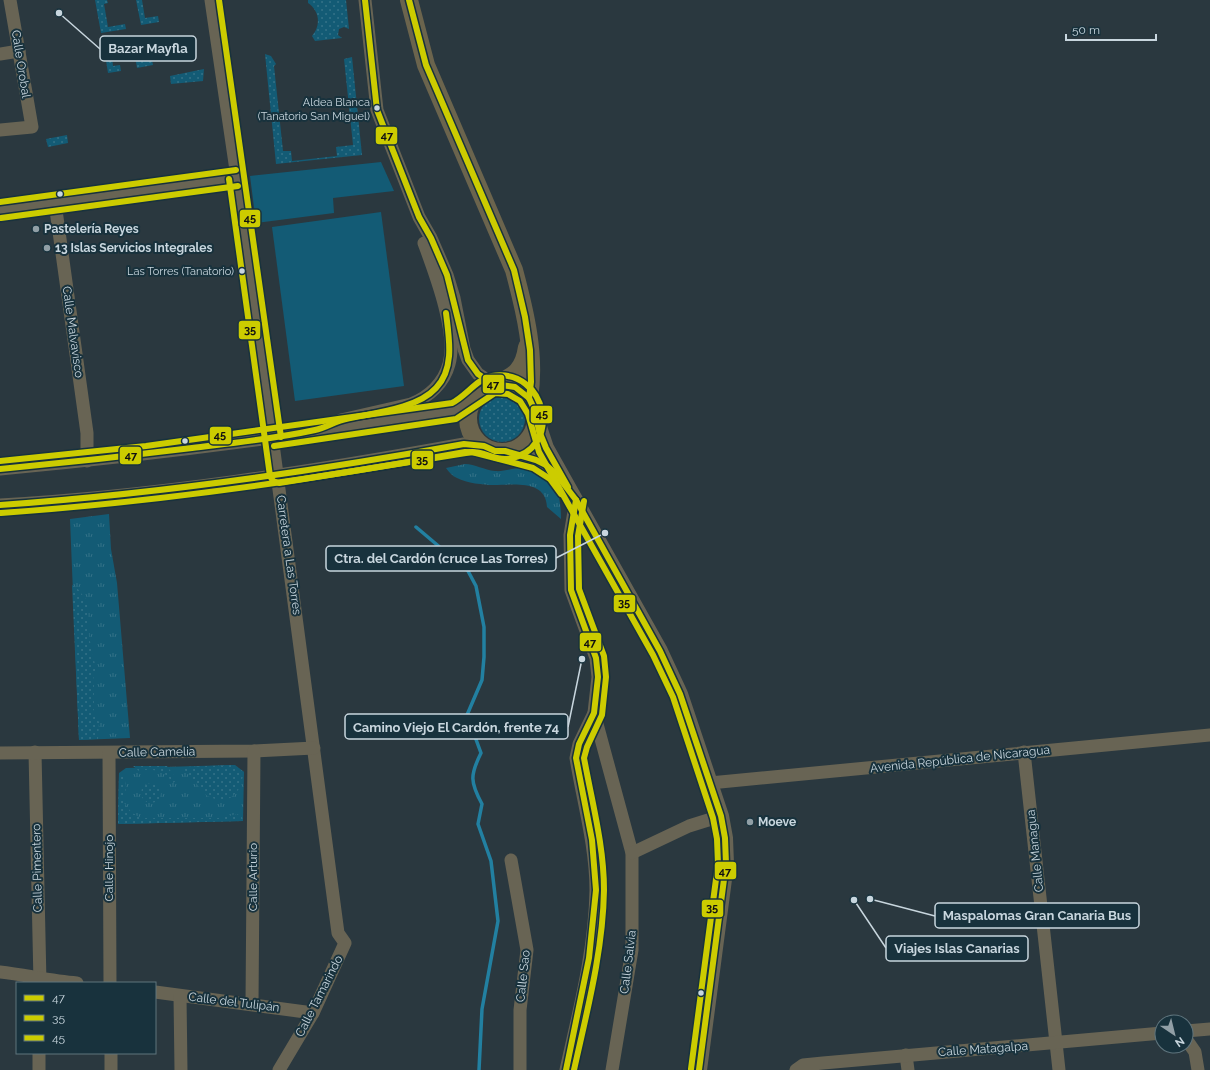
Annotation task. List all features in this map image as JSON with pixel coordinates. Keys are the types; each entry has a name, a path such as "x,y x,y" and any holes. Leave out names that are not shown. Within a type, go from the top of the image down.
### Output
{"main road":[{"path":"409,0 426,65 514,270 523,306 528,338 532,379 529,398"},
{"path":"493,384 515,387 529,398 536,411 536,418 531,435 524,443 515,449 495,451 484,446 477,440 472,431 469,416 472,401 481,391 493,384 508,380 520,369 526,353 528,338"}],"street":[{"name":"Calle Orobal","path":"0,130 32,127 10,0"},
{"name":"Carretera a Las Torres","path":"211,0 273,438 338,933 345,943"},
{"path":"365,0 377,110 419,217 431,238 447,275 454,298 468,360 478,374 493,384"},
{"path":"0,54 19,51"},
{"path":"0,210 237,178"},
{"name":"Calle Malvavisco","path":"55,203 87,433 87,461"},
{"path":"317,430 341,420 411,404 421,400 431,393 445,374 450,363 450,348 446,316 440,288 424,242 419,217"},
{"path":"0,469 87,461 273,438 317,430 454,411 472,401"},
{"path":"536,418 546,448 660,651 680,694 721,816 725,838 726,864 699,1070"},
{"path":"0,505 152,493 278,475 464,444 484,446"},
{"path":"505,451 546,465 556,474 576,500 570,535 571,590 598,668 598,693 594,713 579,744 576,758 594,862 594,922 591,953 566,1070"},
{"name":"Calle Salvia","path":"594,713 632,853 632,950 612,1070"},
{"name":"Avenida República de Nicaragua","path":"710,783 1210,735"},
{"name":"Calle Camelia","path":"0,753 254,751 314,748"},
{"name":"Calle Arturio","path":"252,1004 254,751"},
{"name":"Calle Pimentero","path":"35,752 40,981"},
{"name":"Calle Managua","path":"1024,752 1059,1070"},
{"name":"Calle Hinojo","path":"109,753 110,982"},
{"path":"632,853 689,826 721,816"},
{"name":"Calle Sao","path":"511,860 527,950 520,1010 520,1070"},
{"name":"Calle Tamarindo","path":"279,1070 313,1013 345,943"},
{"path":"0,972 29,975 40,981 58,982"},
{"name":"Calle del Tulipán","path":"156,992 313,1013"},
{"path":"180,996 181,1070"},
{"path":"1194,1030 1210,1029"},
{"name":"Calle Matagalpa","path":"799,1068 906,1055 1154,1034"},
{"path":"1194,1051 1198,1070"},
{"path":"39,1054 39,1070"},
{"path":"111,1054 111,1070"},
{"path":"906,1055 908,1070"}],"green space":[{"path":"95,0 107,0 108,3 104,4 108,27 125,24 126,29 101,33"},
{"path":"136,0 142,0 145,18 158,16 159,22 141,25"},
{"path":"308,0 346,0 349,29 344,27 339,29 338,35 342,38 315,41 312,36 317,28 318,19 315,10 308,3"},
{"path":"140,42 143,61 152,60 153,65 137,68 133,44"},
{"path":"104,48 111,48 113,66 120,65 121,71 108,73"},
{"path":"265,54 271,56 276,64 274,66 283,151 291,151 292,161 337,156 336,147 353,145 344,59 352,57 362,155 276,164"},
{"path":"204,69 203,81 171,84 170,76"},
{"path":"67,135 68,143 48,147 46,139"},
{"path":"381,162 394,191 333,198 334,213 256,223 250,176"},
{"path":"381,212 404,386 295,401 272,227"},
{"path":"502,396 515,400 521,406 525,419 521,432 515,438 502,442 489,438 483,432 479,419 483,406 489,400"},
{"path":"465,464 495,471 525,468 535,469 544,473 555,485 558,493 561,519 547,507 545,498 541,492 535,488 519,485 480,484 461,480 451,474 446,468"},
{"path":"109,514 111,549 117,583 130,738 79,740 70,519"},
{"path":"72,585 77,588 88,602 89,637 96,669 92,683 94,684 94,710 92,711 99,722 98,739 79,740"},
{"path":"234,765 244,772 243,821 118,824 119,773 126,768"},
{"path":"235,765 244,772 240,787 230,798 218,800 207,796 182,767"},
{"path":"133,766 167,766 177,780 173,783 166,775 158,771 139,771"},
{"path":"119,773 124,775 126,787 124,803 132,813 141,818 220,818 237,814 242,817 243,821 118,824"},
{"path":"151,783 158,786 161,793 158,800 151,803 144,800 141,793 144,786"}],"waterway":[{"path":"416,527 468,571 476,586 484,627 482,680 467,715 481,753 473,773 473,778 475,790 482,804 478,824 491,861 498,921 482,1009 479,1070"}],"transit line":[{"name":"45","path":"219,0 281,437"},
{"name":"47","path":"365,0 377,110 419,217 431,238 447,275 468,360 478,374 493,384 515,387 529,398 535,411 539,431 546,448 568,487"},
{"name":"47","path":"409,0 426,65 514,270 525,317 530,350 531,382 529,398"},
{"name":"45","path":"0,202 236,170"},
{"name":"35","path":"229,179 270,476 273,481 279,483 472,452 533,468 550,479 561,494"},
{"name":"35","path":"1,218 238,186"},
{"name":"47","path":"0,469 120,457 300,433 319,429 342,420 394,409 418,401 436,388 446,371 449,352 446,313"},
{"name":"45","path":"0,461 146,446 452,403 481,380 492,376 511,377 526,384 536,396 542,411 542,427 537,441 525,453 507,459 465,452 349,472 234,489 118,503 1,513"},
{"name":"35","path":"274,446 456,419 495,393 508,394 520,401 528,414 539,452 653,655 673,697 713,818 717,839 718,864 691,1069"},
{"name":"47","path":"0,505 117,495 233,481 348,464 464,444 484,446 495,451 505,451 536,460 546,465 556,474 576,500 660,651 680,694 721,816 725,838 726,864 699,1070"},
{"name":"47","path":"566,1070 589,958 596,890 592,840 576,758 579,744 594,713 598,677 596,658 571,590 570,535 576,500"},
{"name":"35","path":"574,1070 589,1003 601,936 604,890 600,840 584,758 587,747 602,715 606,677 604,656 579,589 578,536 584,501"}],"place":[{"name":"Bazar Mayfla","path":"59,13"},
{"name":"Aldea Blanca (Tanatorio San Miguel)","path":"377,108"},
{"name":"Pastelería Reyes","path":"36,229"},
{"name":"13 Islas Servicios Integrales","path":"47,248"},
{"name":"Las Torres (Tanatorio)","path":"242,271"},
{"name":"Ctra. del Cardón (cruce Las Torres)","path":"605,533"},
{"name":"Camino Viejo El Cardón, frente 74","path":"582,659"},
{"name":"Moeve","path":"750,822"},
{"name":"Maspalomas Gran Canaria Bus","path":"870,899"},
{"name":"Viajes Islas Canarias","path":"854,900"}]}
